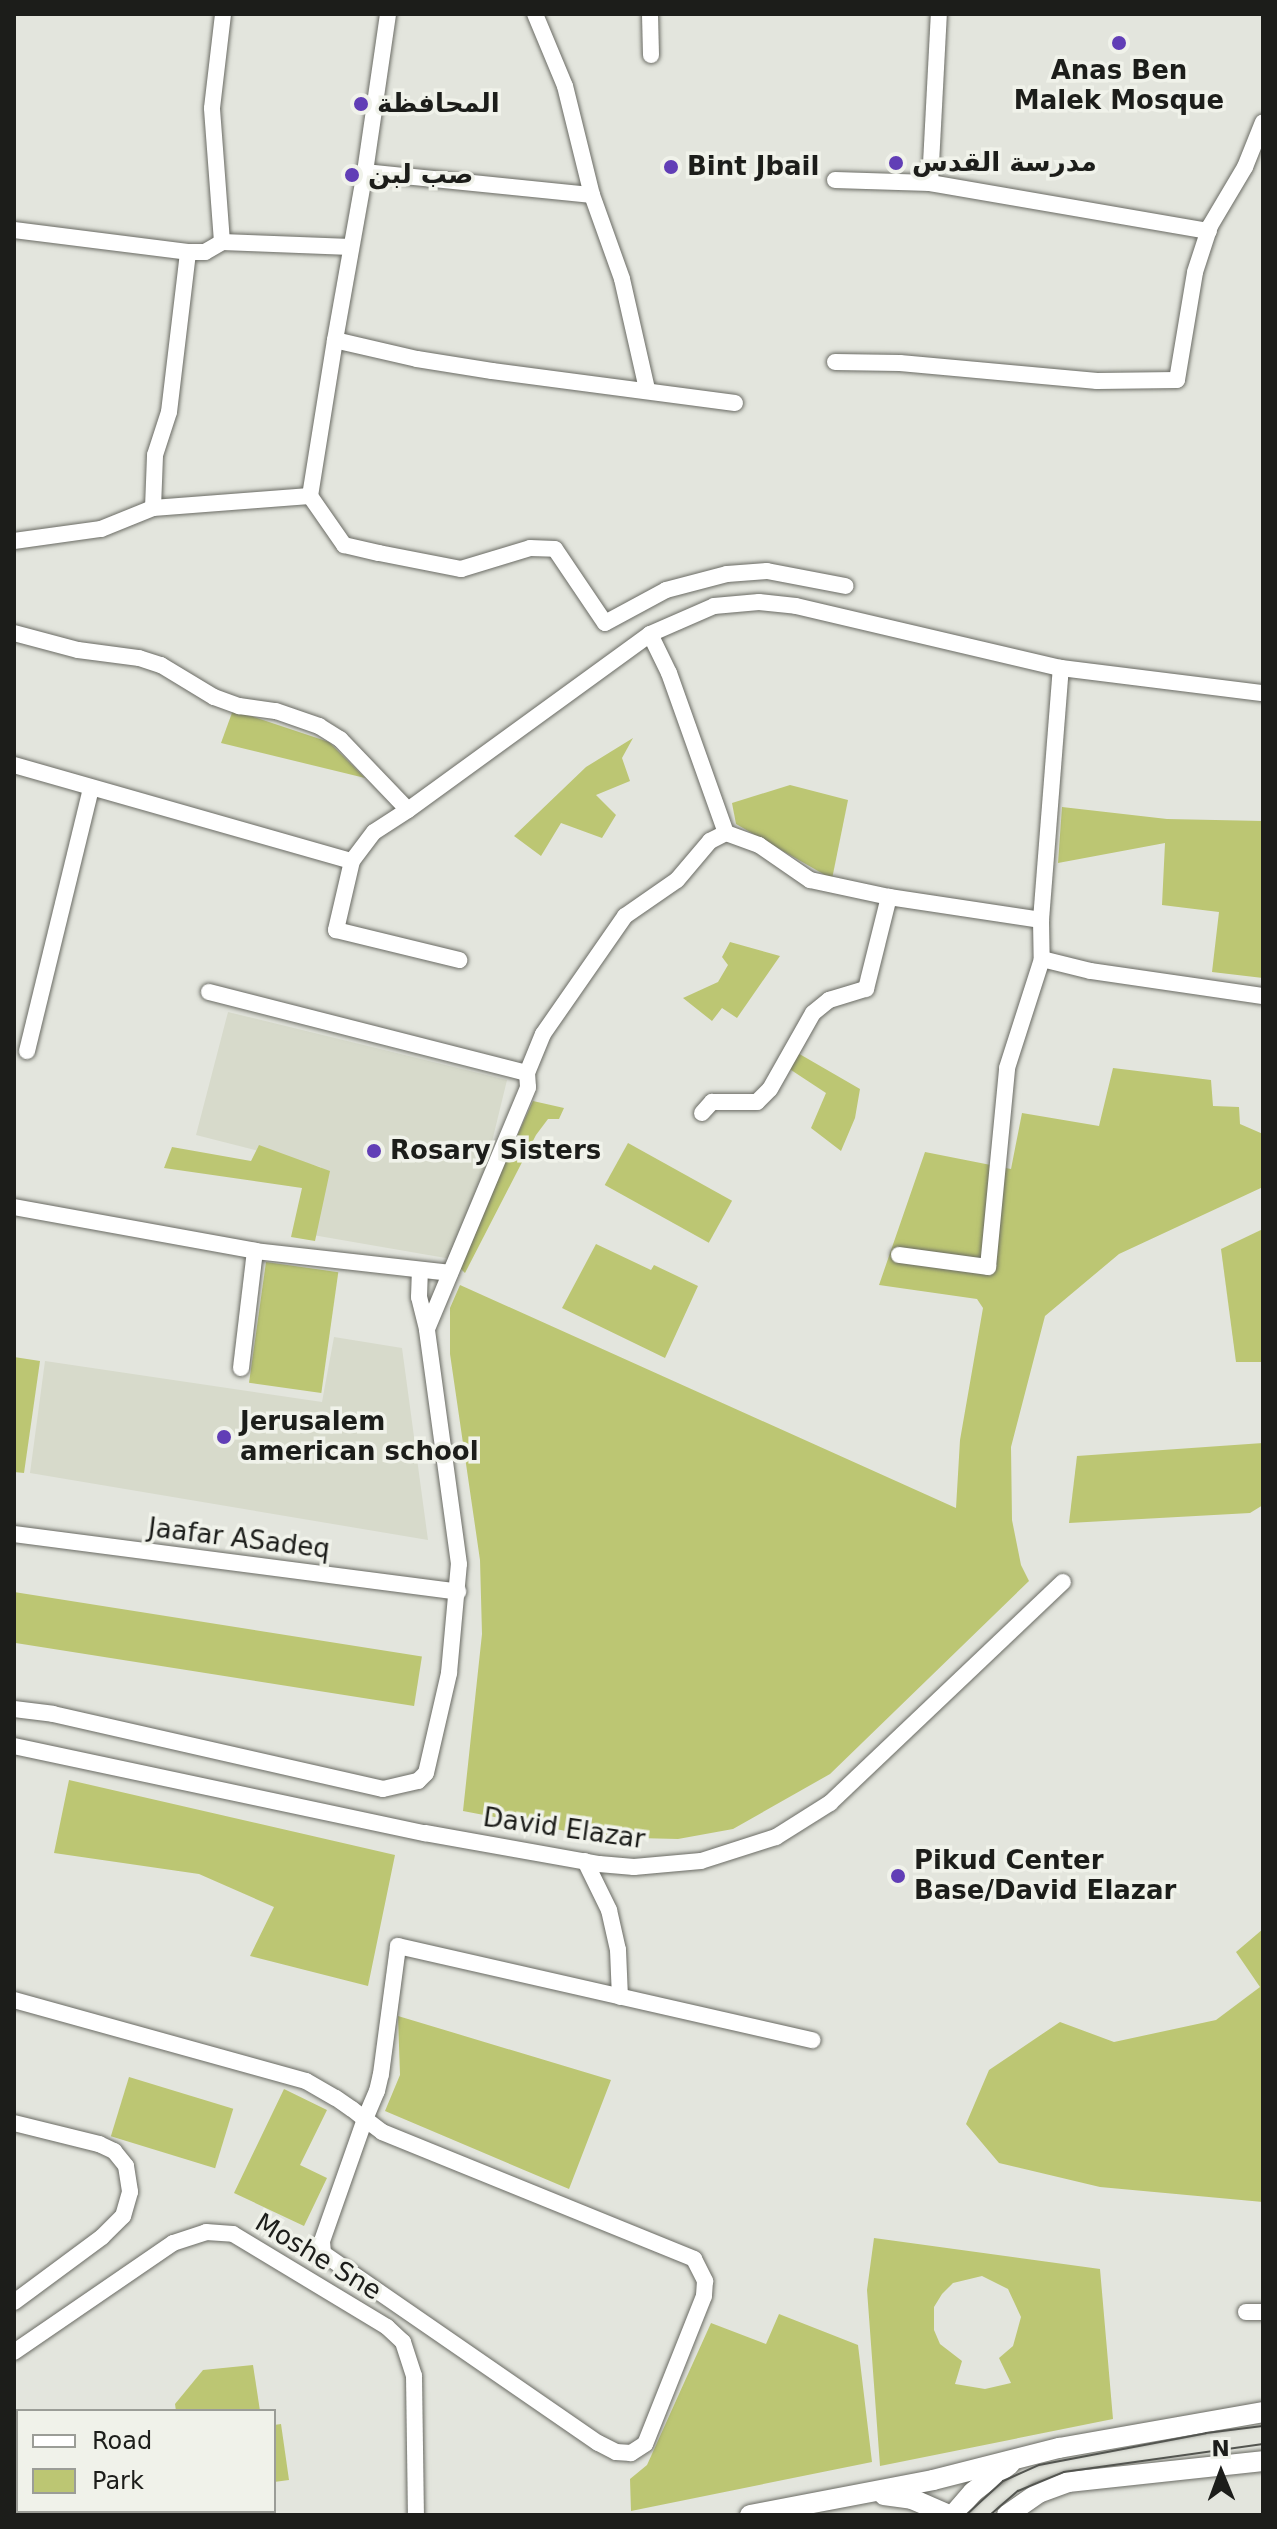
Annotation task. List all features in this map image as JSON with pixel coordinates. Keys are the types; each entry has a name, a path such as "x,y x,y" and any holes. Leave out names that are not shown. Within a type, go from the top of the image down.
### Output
{"street":[{"path":"222,242 212,108 223,14"},
{"path":"388,14 365,172 310,496 344,545 461,569 530,548 555,549 605,623 666,590 727,574 767,571 846,586"},
{"path":"535,14 565,86 592,195 622,279 647,389"},
{"path":"650,14 651,55"},
{"path":"930,183 939,14"},
{"path":"835,362 900,363 1097,381 1177,380 1195,272 1209,231 1245,167 1263,122"},
{"path":"365,172 592,195"},
{"path":"835,180 930,183 1209,231"},
{"path":"14,230 188,252 205,252 222,242 351,247"},
{"path":"153,508 155,455 169,412 188,252"},
{"path":"335,340 477,369 735,403"},
{"path":"14,541 101,529 153,508 310,496"},
{"path":"459,960 336,930 352,861 374,832 650,634 714,606 779,604 1061,668 1263,693"},
{"path":"14,633 78,650 139,658 161,665 214,697 239,706 276,711 319,726 340,739 408,810"},
{"path":"650,634 669,673 726,833"},
{"path":"899,1255 988,1267 1007,1068 1042,959 1041,920 1061,668"},
{"path":"14,765 352,861"},
{"path":"27,1051 91,788"},
{"path":"427,1329 528,1087 527,1073 543,1034 625,916 677,880 710,841 726,833 759,845 810,880 889,897 1041,920"},
{"path":"702,1113 712,1102 757,1102 770,1089 813,1013 829,1000 866,989 889,897"},
{"path":"1042,959 1091,971 1263,996"},
{"path":"209,992 527,1073"},
{"path":"14,1207 255,1251 450,1273"},
{"path":"241,1368 255,1251"},
{"path":"14,1709 53,1714 383,1789 418,1781 426,1773 449,1673 459,1564 427,1329 419,1297 420,1271"},
{"name":"Jaafar ASadeq","path":"14,1534 458,1592"},
{"name":"David Elazar","path":"14,1746 425,1833 585,1861 634,1867 701,1861 742,1850 812,1816 892,1746 1063,1582"},
{"path":"585,1861 609,1910 618,1950 620,1997"},
{"path":"14,2000 306,2081 365,2119 382,2132 694,2259 705,2281 704,2296 645,2444 631,2453 616,2452 598,2443 323,2253 322,2241 365,2119 381,2074 398,1946 812,2040"},
{"path":"14,2123 99,2144 114,2151 126,2166 130,2192 123,2216 102,2237 14,2302"},
{"name":"Moshe Sne","path":"14,2352 173,2243 206,2232 233,2234 387,2327 403,2342 414,2376 416,2515"},
{"path":"750,2515 944,2478 1036,2453 1179,2424 1263,2412"},
{"path":"844,2497 902,2497 951,2515 999,2471 1036,2453"},
{"path":"1007,2515 1038,2493 1068,2482 1263,2461"}],"shaded area":[{"name":"Rosary Sisters","path":"228,1012 507,1080 463,1261 307,1234 321,1167 196,1135"},
{"name":"Jerusalem american school","path":"334,1337 402,1348 428,1540 30,1473 45,1361 322,1402"}],"green space":[{"path":"233,710 329,742 365,778 221,743"},
{"path":"633,738 622,758 630,781 596,795 616,815 602,838 561,823 541,856 514,836 586,767"},
{"path":"790,785 848,800 832,879 736,824 732,803"},
{"path":"1062,807 1167,819 1263,821 1263,978 1212,972 1219,912 1162,905 1165,843 1058,863"},
{"path":"730,942 780,956 737,1018 722,1008 712,1021 683,998 718,982 728,965 722,957"},
{"path":"796,1052 860,1089 855,1118 841,1151 811,1128 826,1093 788,1068"},
{"path":"1113,1068 1211,1080 1213,1106 1239,1107 1240,1124 1263,1134 1263,1187 1119,1254 1045,1316 1011,1447 1012,1520 1021,1565 1029,1581 830,1774 733,1829 678,1839 597,1837 463,1811 482,1634 480,1560 450,1354 450,1308 460,1285 956,1508 960,1440 983,1308 977,1299 879,1285 925,1152 1011,1169 1022,1113 1099,1126"},
{"path":"533,1101 564,1108 559,1119 548,1119 536,1135 465,1273 458,1266"},
{"path":"628,1143 732,1201 709,1243 605,1185"},
{"path":"259,1145 330,1171 315,1241 291,1237 302,1188 164,1168 172,1147 251,1161"},
{"path":"1263,1229 1263,1362 1236,1362 1221,1249"},
{"path":"596,1244 651,1270 654,1265 698,1286 665,1358 562,1308"},
{"path":"266,1262 338,1272 321,1393 249,1383"},
{"path":"14,1357 40,1361 24,1473 14,1472"},
{"path":"1263,1443 1263,1505 1250,1513 1069,1523 1077,1456"},
{"path":"14,1592 422,1657 414,1706 14,1643"},
{"path":"69,1780 395,1855 368,1986 250,1956 274,1907 199,1874 54,1853"},
{"path":"1263,1929 1263,2202 1100,2187 999,2163 966,2124 989,2070 1060,2022 1114,2042 1216,2020 1260,1987 1236,1952"},
{"path":"398,2016 611,2080 569,2189 385,2111 400,2075"},
{"path":"129,2077 233,2109 215,2168 111,2136"},
{"path":"284,2089 327,2110 300,2165 327,2178 304,2226 234,2193"},
{"path":"874,2238 1100,2269 1113,2419 880,2466 867,2290","holes":["982,2276 1008,2289 1021,2317 1013,2346 999,2358 1011,2383 985,2389 955,2384 962,2361 940,2344 934,2330 934,2307 953,2283"]},
{"path":"779,2314 858,2345 872,2462 631,2511 630,2479 647,2465 711,2323 766,2344"},
{"path":"253,2365 260,2409 176,2409 175,2404 203,2370"},
{"path":"281,2424 289,2480 276,2482 276,2425"},
{"path":"46,2513 184,2513 172,2515 34,2515"}],"tram line":[{"path":"966,2515 1003,2481 1039,2465 1206,2433 1263,2426"},
{"path":"990,2515 1018,2491 1064,2472 1263,2444"}],"place":[{"name":"Anas Ben Malek Mosque","path":"1119,43"},
{"name":"المحافظة","path":"361,104"},
{"name":"مدرسة القدس","path":"896,163"},
{"name":"Bint Jbail","path":"671,167"},
{"name":"صب لبن","path":"352,175"},
{"name":"Rosary Sisters","path":"374,1151"},
{"name":"Jerusalem american school","path":"224,1437"},
{"name":"Pikud Center Base/David Elazar","path":"898,1876"}]}
